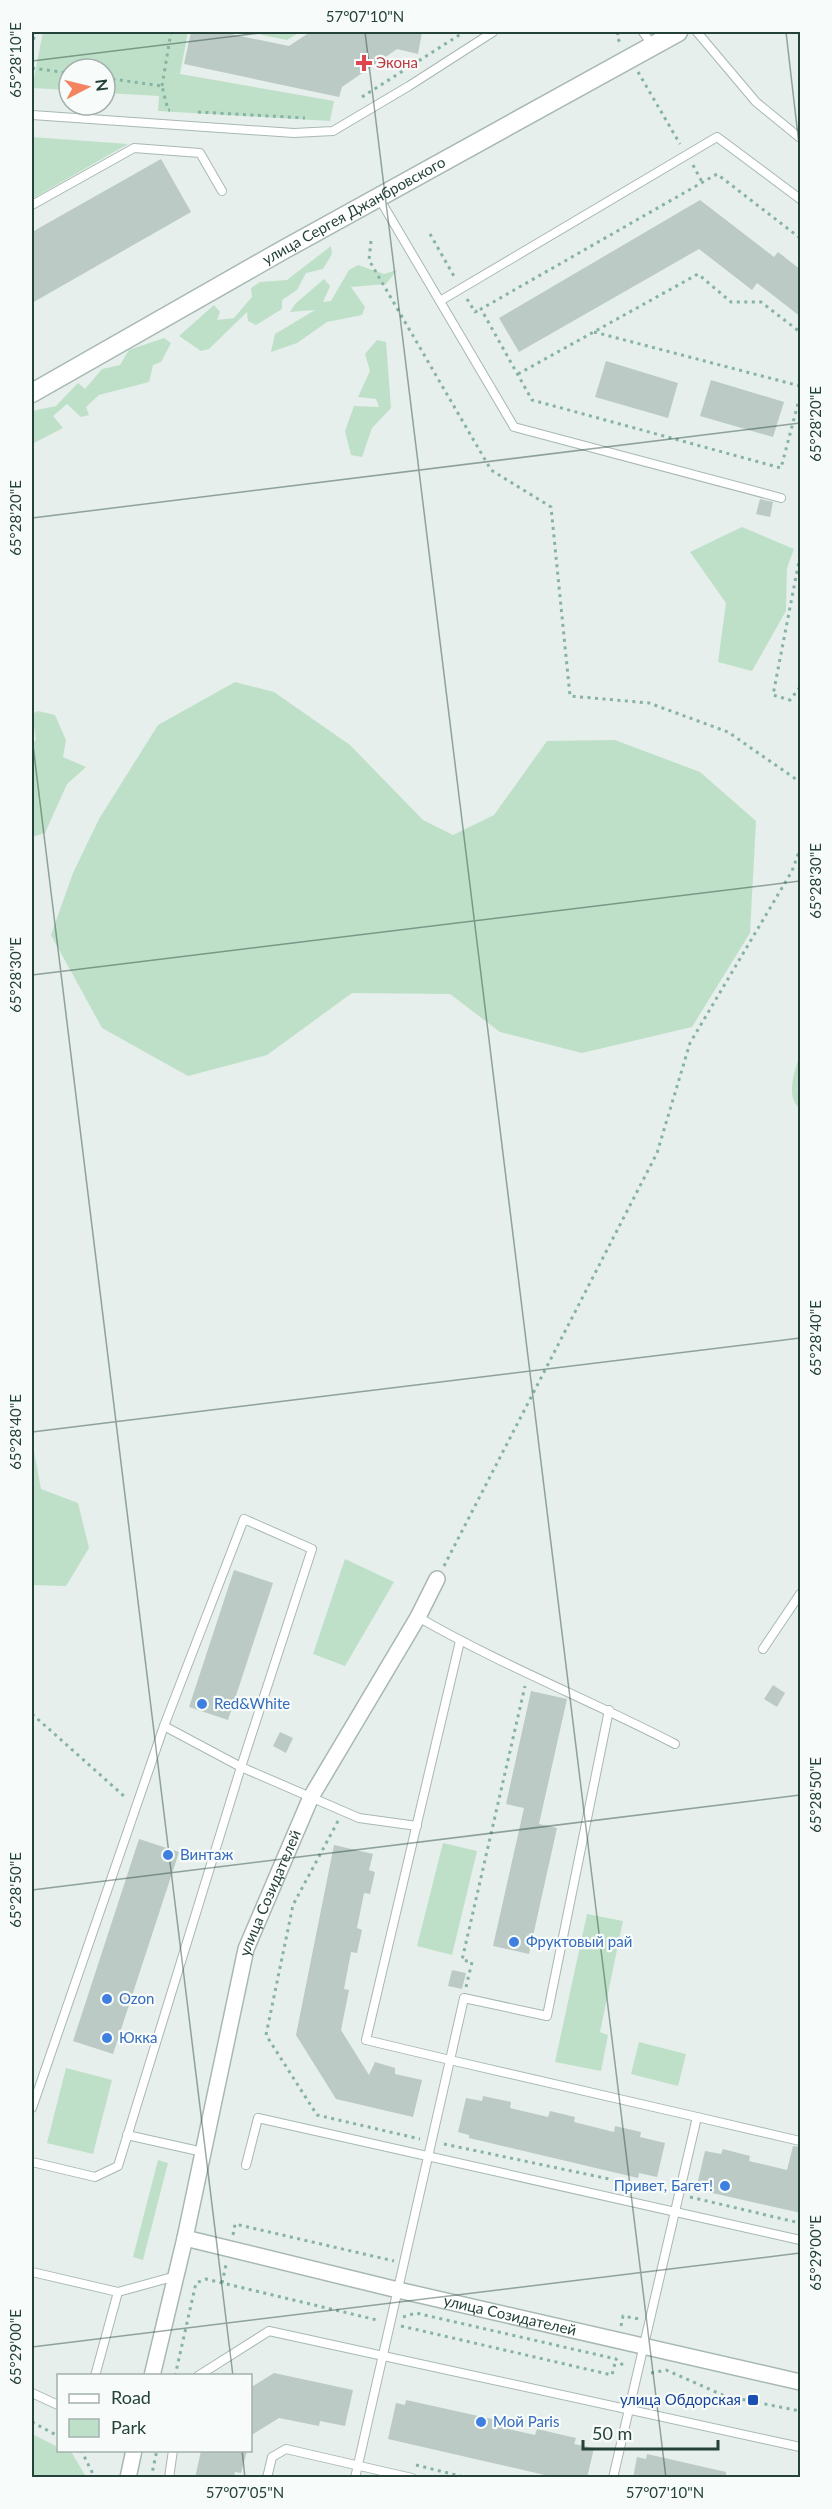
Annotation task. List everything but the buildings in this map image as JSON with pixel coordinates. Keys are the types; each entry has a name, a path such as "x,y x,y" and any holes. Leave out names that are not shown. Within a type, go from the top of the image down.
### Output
{"street":[{"name":"улица Сергея Джанбровского","path":"32,393 283,250 630,58 648,39 678,32"},
{"name":"улица Созидателей","path":"152,2374 185,2238 246,1949 311,1797 418,1617 437,1579"},
{"name":"улица Созидателей","path":"185,2238 398,2290 801,2382"},
{"path":"128,2478 134,2452"}],"lane":[{"path":"32,115 294,133 333,131 493,32"},
{"path":"697,32 756,102 801,138"},
{"path":"440,301 717,137 801,199"},
{"path":"32,205 134,148 201,153 222,191"},
{"path":"379,198 514,428 781,498"},
{"path":"32,2108 164,1726 244,1519 312,1549 241,1767 118,2166 95,2177 32,2162"},
{"path":"762,1649 801,1594"},
{"path":"418,1617 460,1641 609,1710 675,1744"},
{"path":"460,1641 366,2040 801,2141"},
{"path":"355,2478 464,1998 547,2016 609,1710"},
{"path":"164,1726 241,1767 359,1818 417,1826"},
{"path":"613,2478 698,2117"},
{"path":"246,2165 258,2118 801,2240"},
{"path":"127,2134 203,2152"},
{"path":"32,2271 118,2292 176,2276"},
{"path":"96,2374 118,2292"},
{"path":"201,2374 268,2331 801,2447"},
{"path":"32,2393 57,2405"},
{"path":"267,2478 272,2457 286,2449 412,2478"},
{"path":"169,2478 173,2452"}],"path":[{"path":"32,47 35,32"},
{"path":"171,32 162,86 168,110 179,111"},
{"path":"356,101 464,32"},
{"path":"618,32 617,38 702,182"},
{"path":"32,68 57,71"},
{"path":"117,80 162,86"},
{"path":"191,111 316,119"},
{"path":"430,234 475,312 717,174 801,238"},
{"path":"371,241 369,260 491,470 550,507 570,696 649,704 728,732 801,782"},
{"path":"518,374 698,274 731,302 761,302 801,332"},
{"path":"481,309 532,400 781,468 801,396"},
{"path":"594,332 801,386"},
{"path":"801,556 773,695 790,700 801,687"},
{"path":"437,1579 657,1153 690,1042 792,871 801,849"},
{"path":"464,1998 472,1962 462,1960 528,1673"},
{"path":"32,1714 136,1808"},
{"path":"175,2374 196,2283 206,2279 390,2324"},
{"path":"392,2359 404,2317 416,2313 616,2359 625,2366 623,2382 634,2385 646,2388 651,2372 666,2370 725,2396 801,2411"},
{"path":"401,2325 612,2375 616,2359"},
{"path":"32,2422 57,2435"},
{"path":"82,2452 95,2478"},
{"path":"151,2478 157,2452"},
{"path":"413,2464 468,2478"}],"green space":[{"path":"43,32 188,32 180,74 334,101 330,121 158,111 159,96 117,94 117,57 57,57 57,89 32,88"},
{"path":"248,32 300,32 287,40"},
{"path":"32,137 128,144 32,199"},
{"path":"331,246 332,254 323,269 306,273 297,290 282,300 282,309 256,325 248,321 247,312 209,349 201,351 179,336 214,305 220,312 217,320 234,318 252,297 251,288 260,282 287,280"},
{"path":"358,265 384,274 397,270 386,284 351,287 365,307 362,315 327,322 297,343 271,352 275,334 315,310 290,312 295,304 324,279 330,286 323,302 331,301 349,270"},
{"path":"164,338 171,343 161,362 153,365 149,382 99,395 86,407 89,415 81,417 67,404 53,416 63,428 32,444 32,411 56,406 78,383 85,389 102,369 120,365 129,350"},
{"path":"377,340 386,342 391,408 372,428 362,457 351,455 345,431 354,406 379,407 376,399 358,397 370,371 365,354"},
{"path":"742,527 794,549 787,568 786,611 752,671 718,662 726,603 690,552"},
{"path":"235,682 274,692 350,745 423,820 453,835 494,815 547,741 615,740 700,772 756,821 750,933 692,1027 582,1053 500,1032 450,994 352,993 267,1055 188,1076 102,1028 51,935 73,873 99,819 158,725"},
{"path":"38,711 55,715 66,740 63,757 86,767 67,784 45,833 32,837 32,743 36,740 32,714"},
{"path":"800,1053 800,1109 793,1097 792,1082"},
{"path":"32,1446 41,1489 78,1503 89,1548 66,1586 32,1585"},
{"path":"345,1559 394,1582 345,1666 313,1654"},
{"path":"443,1843 477,1851 452,1955 417,1946"},
{"path":"587,1914 623,1921 600,2032 608,2035 601,2071 555,2062"},
{"path":"639,2042 686,2054 678,2086 631,2074"},
{"path":"66,2068 112,2080 93,2154 47,2143"},
{"path":"158,2160 168,2163 143,2260 133,2257"},
{"path":"32,2434 57,2446 57,2452 72,2453 86,2477 32,2477"}],"place":[{"name":"Экона","path":"364,63"},
{"name":"Red&White","path":"202,1704"},
{"name":"Винтаж","path":"168,1855"},
{"name":"Фруктовый рай","path":"514,1942"},
{"name":"Ozon","path":"107,1999"},
{"name":"Юкка","path":"107,2038"},
{"name":"Привет, Багет!","path":"725,2186"},
{"name":"улица Обдорская","path":"753,2400"},
{"name":"Мой Paris","path":"481,2422"}]}
